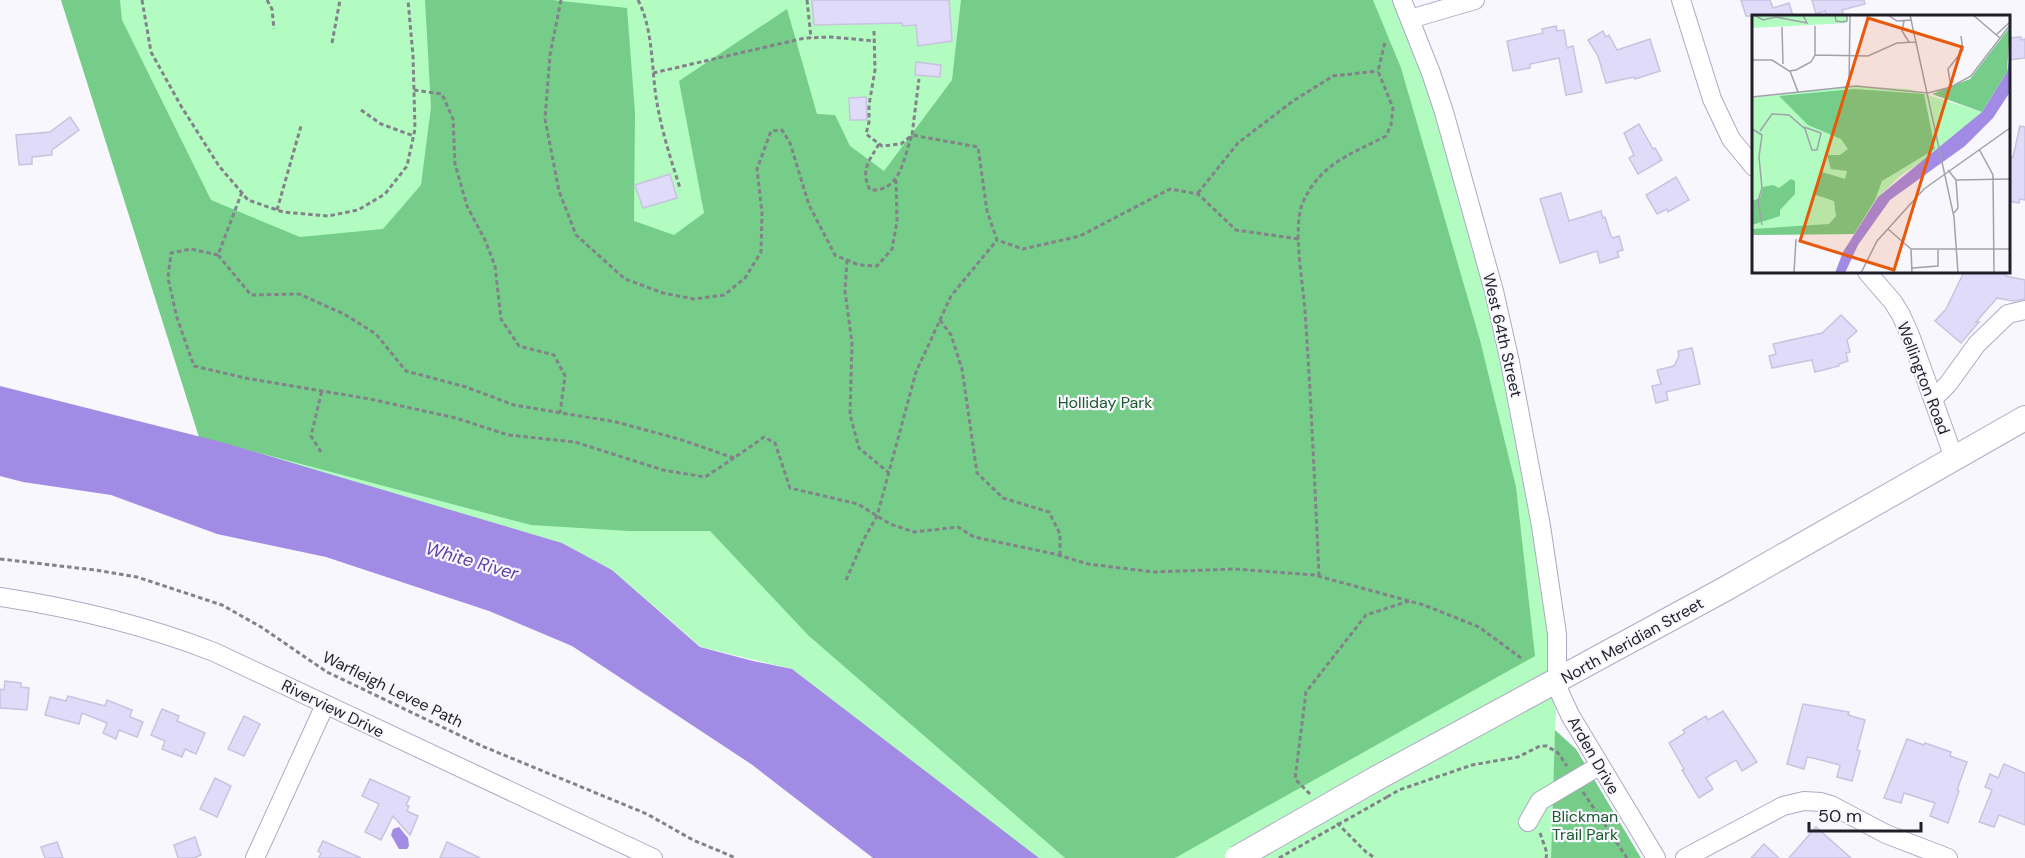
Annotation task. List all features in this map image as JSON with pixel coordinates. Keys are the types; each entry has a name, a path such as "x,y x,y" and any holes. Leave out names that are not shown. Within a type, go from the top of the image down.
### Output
{"main road":[{"name":"North Meridian Street","path":"1237,858 1382,788 1557,681 1725,589 2025,418"}],"street":[{"name":"West 64th Street","path":"1402,0 1444,112 1486,259 1510,362 1543,537 1557,634 1557,681"},
{"path":"1410,19 1475,0"},
{"path":"1681,0 1712,99 1731,139 1752,165"},
{"name":"Wellington Road","path":"1868,273 1893,303 1910,335 1954,458"},
{"path":"1933,399 1948,384 1977,344 2008,314 2025,310"},
{"name":"Riverview Drive","path":"0,597 50,604 95,614 191,643 235,660 325,705 653,858"},
{"name":"Arden Drive","path":"1557,681 1570,716 1656,858"},
{"path":"255,858 325,705"},
{"path":"1528,822 1540,801 1576,783 1599,766"},
{"path":"1685,858 1783,806 1793,802 1810,801 1831,805 1886,834 1948,858"}],"path":[{"path":"142,0 151,52 181,106 219,166 248,200 277,210 328,216 358,210 385,194 407,166 415,129 413,56 408,0"},
{"path":"267,0 272,9 273,29"},
{"path":"332,44 340,0"},
{"path":"561,0 550,55 545,119 559,191 576,235 625,279 663,293 694,299 724,296 746,278 761,252 762,213 757,168 771,131 782,130 790,143 809,205 835,255 859,265 877,266 892,249 897,221 896,180 912,135 919,79"},
{"path":"638,0 646,15 665,142 680,188"},
{"path":"807,0 811,38"},
{"path":"874,31 875,70 866,134 882,146 901,144 912,135 978,147 987,211 998,240 1023,249 1080,236 1170,189 1198,194 1236,230 1299,239"},
{"path":"653,73 811,38 831,37 874,41"},
{"path":"1319,576 1305,310 1298,228 1302,205 1314,182 1334,163 1386,136 1391,125 1392,108 1378,71 1385,42"},
{"path":"1198,194 1238,143 1293,101 1333,76 1378,71"},
{"path":"414,90 442,94 453,118 455,164 467,206 485,240 495,266 501,320 519,346 554,355 565,376 560,413"},
{"path":"361,110 381,124 414,136"},
{"path":"277,210 301,126"},
{"path":"879,144 866,166 865,181 870,190 880,191 896,180"},
{"path":"218,255 242,192"},
{"path":"846,580 877,516 916,372 951,296 998,240"},
{"path":"734,458 679,439 627,425 514,405 466,387 406,371 376,334 344,314 299,294 251,295 218,255 192,249 171,253 168,278 177,318 194,366 245,378 322,390 456,418 508,435 575,442 674,472 705,477 734,458 764,437 775,443 790,488 858,504 890,524 914,532 958,527 974,537 1060,555 1088,564 1154,572 1235,569 1319,576 1411,601 1479,627 1521,658"},
{"path":"847,260 845,291 852,343 849,415 859,448 889,473"},
{"path":"940,320 951,335 962,369 977,473 1003,498 1049,512 1060,534 1060,555"},
{"path":"321,452 311,436 322,390"},
{"name":"Warfleigh Levee Path","path":"0,559 137,577 222,605 261,627 327,672 482,746 647,814 693,840 736,858"},
{"path":"1311,795 1295,779 1306,692 1366,615 1411,601"},
{"path":"1280,858 1382,788 1399,790 1472,765 1518,756 1540,746 1558,753 1627,858"},
{"path":"1335,820 1366,852 1375,858"},
{"path":"1528,822 1539,831 1547,853 1546,858"}],"green space":[{"name":"Holliday Park","path":"61,0 1402,0 1486,259 1541,526 1557,681 1551,858 1038,858 792,669 701,647 612,570 562,543 199,437"},
{"name":"Holliday Park","path":"61,0 120,0 122,20 211,200 300,237 383,229 421,185 431,107 425,0 552,0 627,8 635,113 634,221 674,235 704,213 679,81 787,9 817,114 835,115 850,146 884,171 952,80 961,0 1373,0 1401,68 1480,340 1516,487 1535,656 1175,858 1065,858 809,636 710,531 629,531 531,525 199,437"},
{"name":"Blickman Trail Park","path":"1555,730 1576,749 1641,858 1551,858"}],"water":[{"name":"White River","path":"0,386 225,443 562,543 612,570 700,647 792,669 1039,858 873,858 751,764 572,646 489,611 326,557 217,534 111,495 23,482 0,476"},
{"path":"399,827 408,838 407,849 399,849 391,835 393,829"}],"building":[{"path":"812,0 949,0 952,41 918,46 916,25 902,26 902,23 814,25"},
{"path":"1741,0 1770,0 1773,8 1789,3 1793,15 1752,15 1746,16"},
{"path":"1812,0 1864,0 1865,4 1842,10 1844,15 1827,15 1825,11 1816,14"},
{"path":"1556,26 1557,31 1564,30 1567,48 1573,46 1582,92 1566,95 1559,58 1530,64 1530,68 1513,71 1507,41 1543,33 1542,29"},
{"path":"1603,31 1606,37 1609,35 1617,50 1650,39 1660,71 1635,79 1634,77 1606,83 1598,56 1588,40"},
{"path":"2010,38 2025,39 2025,58 2010,60"},
{"path":"916,62 941,65 940,77 915,75"},
{"path":"866,97 867,120 850,120 849,98"},
{"path":"70,117 79,130 52,150 52,155 32,157 32,164 19,165 16,135 50,132"},
{"path":"1639,124 1662,160 1638,174 1629,158 1634,155 1624,133"},
{"path":"2020,126 2025,127 2025,200 2020,199 2019,203 2010,201 2010,156 2013,157"},
{"path":"670,174 677,198 643,208 635,185"},
{"path":"1676,177 1689,200 1668,212 1667,209 1657,214 1646,195"},
{"path":"1561,193 1569,221 1601,211 1611,236 1613,238 1619,236 1623,250 1617,252 1619,257 1600,263 1597,251 1560,263 1540,199"},
{"path":"1964,273 2004,273 2006,276 2025,280 2025,299 2013,301 1997,298 1961,343 1935,321 1946,309"},
{"path":"1841,315 1857,331 1847,340 1850,352 1846,353 1848,361 1839,366 1815,372 1812,360 1772,368 1769,356 1776,354 1773,344 1822,333"},
{"path":"1692,348 1700,384 1666,392 1668,400 1656,403 1652,386 1661,384 1657,370 1674,366 1679,356 1678,351"},
{"path":"5,681 21,683 21,687 29,688 27,710 0,708 0,689 4,690"},
{"path":"68,696 105,706 107,700 132,710 130,717 143,722 137,737 119,730 116,739 103,733 107,723 82,713 79,724 45,715 50,697 66,701"},
{"path":"1803,704 1849,712 1848,715 1865,720 1852,781 1837,777 1840,765 1807,757 1804,769 1787,764"},
{"path":"162,709 179,716 177,721 205,733 196,754 185,749 182,757 162,749 165,741 151,735"},
{"path":"1723,711 1757,762 1742,771 1736,760 1712,774 1706,778 1713,789 1699,798 1669,743 1685,733 1683,730 1706,716 1708,720"},
{"path":"244,716 260,724 244,756 228,749"},
{"path":"1907,739 1951,752 1950,756 1967,762 1948,823 1930,816 1935,803 1904,793 1901,803 1884,798"},
{"path":"2004,764 2025,773 2025,825 1999,815 1994,827 1979,822 1992,790 1985,787 1990,774 1998,778"},
{"path":"215,778 231,786 217,817 200,809"},
{"path":"370,779 410,797 406,805 409,806 407,811 418,816 410,835 393,816 381,840 365,832 379,804 362,796"},
{"path":"1816,827 1851,858 1789,858"},
{"path":"195,837 201,855 194,858 178,858 174,845"},
{"path":"323,841 361,858 319,858 321,853 318,851"},
{"path":"57,842 63,858 45,858 41,847"},
{"path":"447,842 480,858 440,858"},
{"path":"1764,844 1779,858 1751,858"}]}
